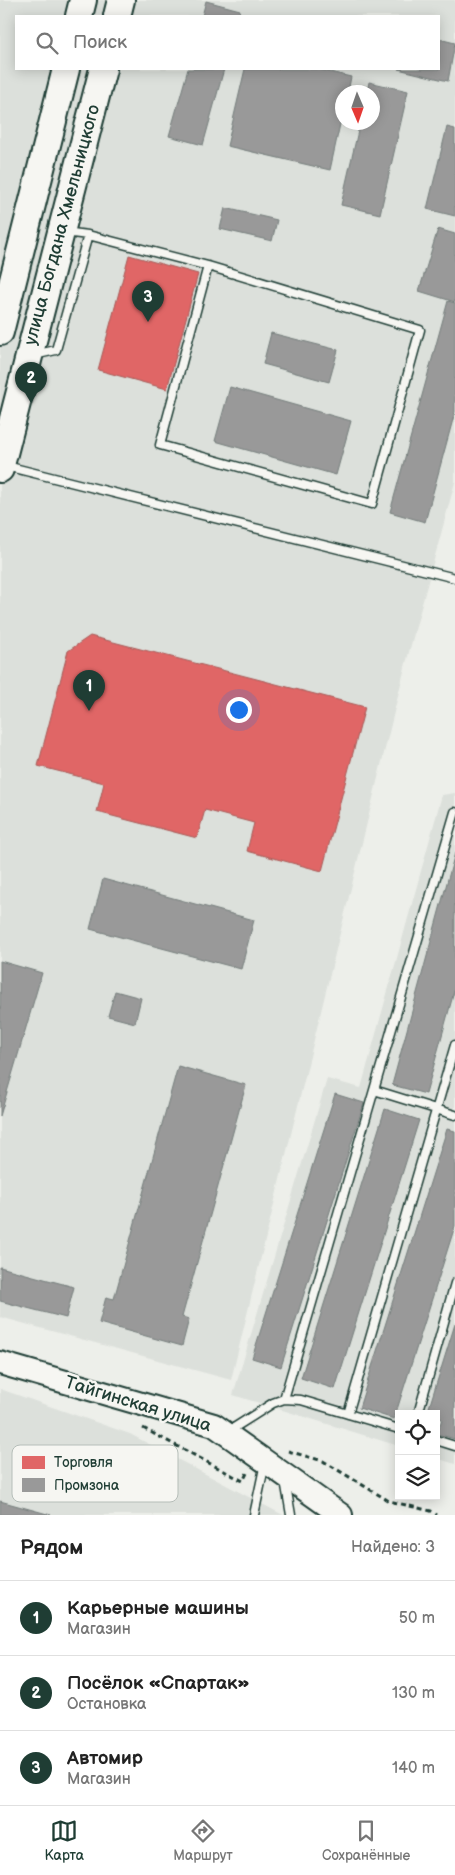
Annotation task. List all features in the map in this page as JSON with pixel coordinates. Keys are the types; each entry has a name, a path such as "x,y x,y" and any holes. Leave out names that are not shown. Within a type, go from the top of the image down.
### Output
{"highway":[{"path":"79,15 83,0"},
{"path":"116,15 121,0"},
{"name":"улица Богдана Хмельницкого","path":"0,332 66,70"},
{"name":"улица Богдана Хмельницкого","path":"0,466 103,70"}],"main road":[{"name":"Тайгинская улица","path":"0,1363 214,1425 341,1515"}],"lane":[{"path":"60,232 88,235 208,266 420,330 372,504 160,446 208,266"},
{"path":"27,356 56,350 88,235"},
{"path":"0,466 455,578"},
{"path":"284,1399 455,812"},
{"path":"348,1414 455,1046"},
{"path":"374,1090 455,1115"},
{"path":"419,1410 455,1283"},
{"path":"225,1434 273,1403 284,1399 301,1400 395,1428"},
{"path":"440,1441 455,1446"},
{"path":"254,1515 265,1461"},
{"path":"284,1475 291,1515"}],"shaded area":[{"path":"0,0 455,0 455,482 405,667 231,1380 0,1317"},
{"path":"455,793 455,1464 440,1459 440,1410 395,1410 395,1445 233,1395 327,1079 361,1088 442,795"},
{"path":"0,1389 130,1434 151,1445 12,1445 12,1502 178,1502 178,1459 283,1515 0,1515"}],"building: Торговля":[{"path":"129,255 198,274 167,389 98,370"},
{"path":"90,636 365,707 322,871 247,851 254,823 205,810 197,838 97,812 104,783 38,766 68,651"}],"building: Промзона":[{"path":"206,1 240,10 238,15 202,15"},
{"path":"440,39 455,43 448,81 402,70 440,70"},
{"path":"188,70 224,70 203,145 169,136"},
{"path":"245,70 321,70 351,77 349,85 335,85 335,130 339,130 330,170 227,146"},
{"path":"369,82 408,91 380,214 341,205 358,130 380,130 380,85 368,85"},
{"path":"447,127 455,129 455,216 427,209"},
{"path":"225,208 277,220 272,241 220,229"},
{"path":"438,229 455,234 455,302 419,291"},
{"path":"448,301 455,303 455,412 425,522 390,512"},
{"path":"271,333 338,350 329,382 263,364"},
{"path":"230,387 351,421 336,475 215,441"},
{"path":"455,853 455,988 426,1094 392,1085"},
{"path":"103,879 254,920 241,969 90,929"},
{"path":"0,961 42,973 0,1116"},
{"path":"115,991 141,998 135,1023 108,1016"},
{"path":"178,1066 246,1085 182,1317 189,1319 182,1346 99,1323 106,1297 114,1299"},
{"path":"335,1094 364,1103 281,1367 252,1358"},
{"path":"385,1109 419,1120 335,1389 301,1378"},
{"path":"447,1129 455,1131 455,1226 397,1410 395,1410 394,1419 359,1408"},
{"path":"0,1267 74,1287 66,1318 0,1301"},
{"path":"455,1324 455,1439 440,1435 442,1419 440,1419 440,1410 428,1410"},
{"path":"0,1501 51,1515 0,1515"}],"place":[{"name":"Автомир","path":"148,322"},
{"name":"Посёлок «Спартак»","path":"31,403"},
{"name":"Карьерные машины","path":"89,711"}]}
